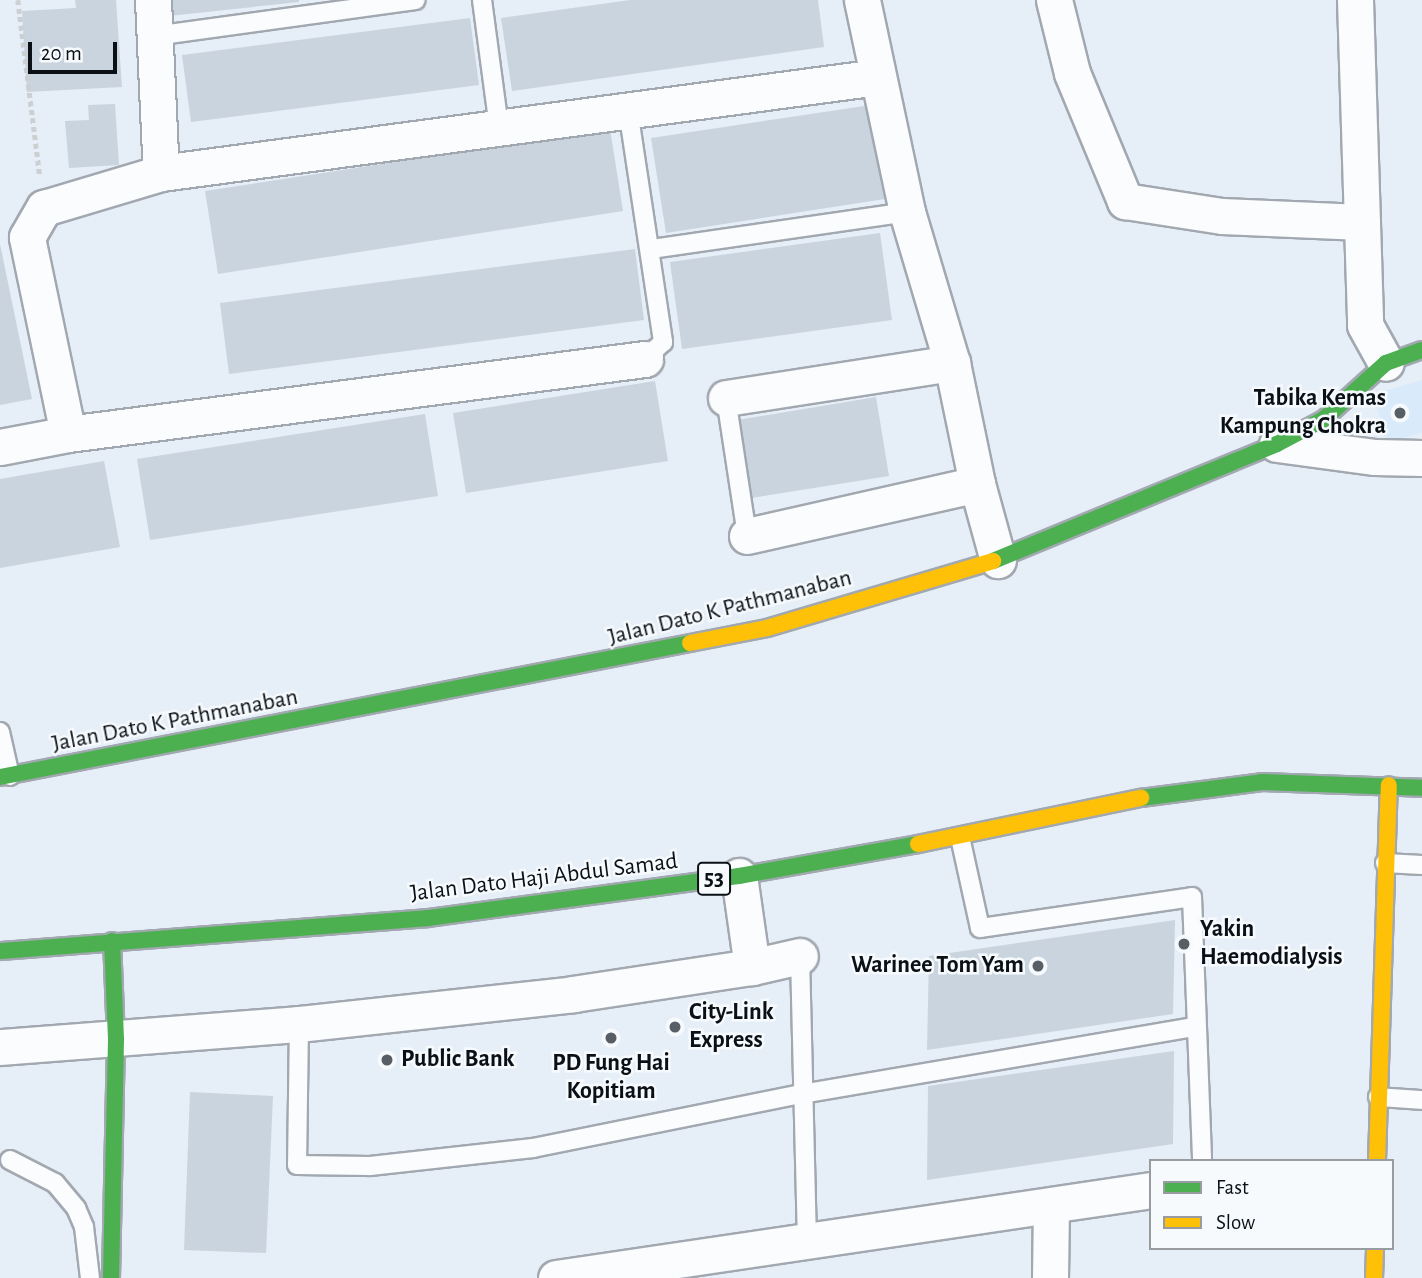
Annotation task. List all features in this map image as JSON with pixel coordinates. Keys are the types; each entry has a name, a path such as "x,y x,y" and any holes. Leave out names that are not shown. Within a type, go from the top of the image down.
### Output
{"street":[{"path":"153,0 161,173"},
{"path":"862,0 907,212 952,363 976,484 998,560"},
{"path":"1054,0 1072,73 1125,201 1222,216 1362,222"},
{"path":"1354,0 1365,326 1386,363"},
{"path":"68,434 27,236 44,208 161,173 878,77"},
{"name":"Jalan Dato K Pathmanaban","path":"5,777 767,628 998,560 1277,444 1324,419 1386,363 1422,350"},
{"path":"0,447 68,434 645,359"},
{"path":"726,398 952,363"},
{"path":"1277,444 1375,457 1422,458"},
{"path":"747,536 976,484"},
{"name":"Jalan Dato Haji Abdul Samad","path":"0,951 428,918 739,876 960,837 1105,803 1262,782 1422,788"},
{"path":"1377,1159 1389,785"},
{"path":"739,876 752,967"},
{"path":"111,1278 116,1039 112,941"},
{"path":"0,1047 299,1024 573,994 752,967 800,956"},
{"path":"571,1277 1149,1190"},
{"path":"1051,1206 1051,1278"},
{"path":"1374,1278 1375,1250"}],"lane":[{"path":"154,36 416,0"},
{"path":"482,0 499,127"},
{"path":"628,110 663,342 645,359"},
{"path":"651,249 907,212"},
{"path":"726,398 747,536"},
{"path":"0,732 5,777"},
{"path":"960,837 981,928 1192,897 1194,1027 1202,1159"},
{"path":"1385,863 1422,865"},
{"path":"800,956 807,1242"},
{"path":"299,1024 297,1165 370,1166 534,1148 802,1094 1194,1027"},
{"path":"1378,1097 1422,1100"},
{"path":"10,1160 55,1183 76,1208 84,1227 89,1278"}],"path":[{"path":"18,0 44,208"}],"shaded area":[{"name":"Tabika Kemas Kampung Chokra","path":"1422,380 1422,433 1386,442 1374,394"}],"building":[{"path":"75,0 116,0 122,87 27,92 22,11 76,8"},
{"path":"167,0 299,0 299,2 169,16"},
{"path":"630,0 818,0 824,47 512,91 501,18"},
{"path":"470,18 479,85 191,122 182,55"},
{"path":"115,104 119,165 69,168 65,121 89,120 88,105"},
{"path":"871,105 885,199 666,233 651,138"},
{"path":"610,129 623,211 218,274 205,191"},
{"path":"880,233 892,320 682,349 670,262"},
{"path":"0,244 32,399 0,405"},
{"path":"635,249 644,320 229,374 220,303"},
{"path":"655,381 668,461 466,493 453,413"},
{"path":"876,397 889,476 732,501 719,423"},
{"path":"425,414 438,496 150,540 137,459"},
{"path":"104,461 120,547 0,568 0,479"},
{"path":"1175,920 1173,1014 927,1050 929,956"},
{"path":"1174,1051 1173,1144 927,1180 928,1086"},
{"path":"190,1092 273,1096 266,1253 184,1250"}],"traffic: fast":[{"path":"993,561 1277,444 1324,419 1386,363 1422,350"},
{"path":"0,777 690,643"},
{"path":"1141,798 1262,782 1422,788"},
{"path":"0,951 428,918 739,876 918,844"},
{"path":"111,1278 116,1039 112,941"}],"traffic: slow":[{"path":"690,643 767,628 993,561"},
{"path":"1377,1159 1389,785"},
{"path":"918,844 1141,798"},
{"path":"1374,1278 1375,1250"}],"place":[{"name":"Tabika Kemas Kampung Chokra","path":"1400,413"},
{"name":"Yakin Haemodialysis","path":"1184,944"},
{"name":"Warinee Tom Yam","path":"1038,966"},
{"name":"City-Link Express","path":"675,1027"},
{"name":"PD Fung Hai Kopitiam","path":"611,1038"},
{"name":"Public Bank","path":"387,1060"}]}
